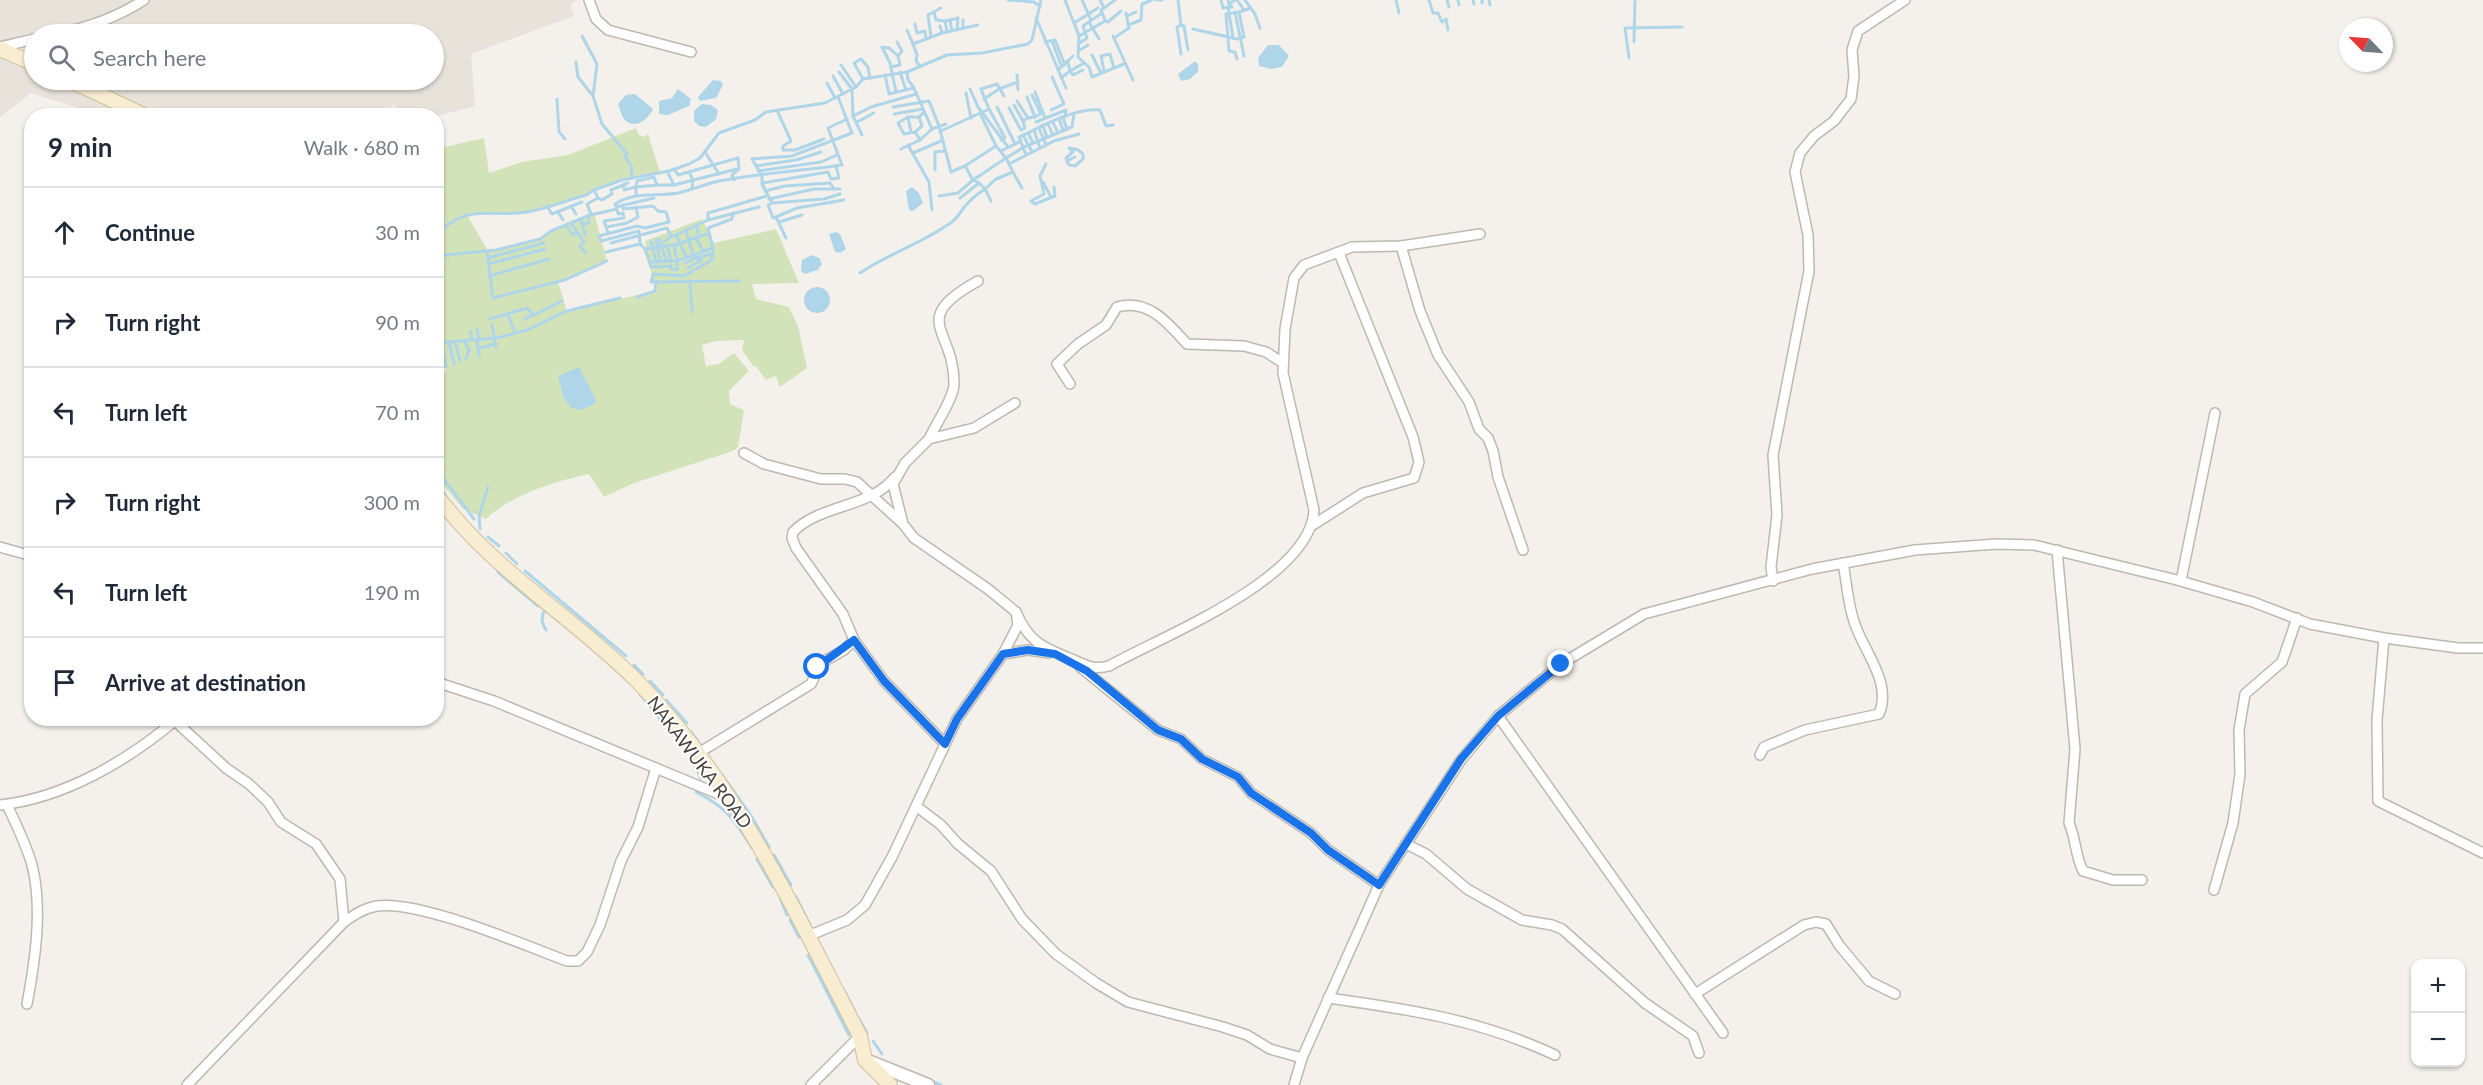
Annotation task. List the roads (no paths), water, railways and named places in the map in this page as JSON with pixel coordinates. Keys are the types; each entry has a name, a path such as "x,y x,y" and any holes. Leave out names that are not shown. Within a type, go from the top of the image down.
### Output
{"main road":[{"path":"0,48 24,59"},
{"path":"90,90 129,108"},
{"name":"NAKAWUKA ROAD","path":"444,503 480,546 592,639 638,683 667,714 733,800 765,854 860,1036 865,1060"},
{"path":"865,1060 890,1085"}],"street":[{"path":"99,24 121,15 144,0"},
{"path":"589,0 596,19 608,30 691,52"},
{"path":"1773,581 1771,567 1777,515 1773,455 1809,271 1808,235 1795,172 1800,153 1814,136 1834,121 1851,99 1854,76 1852,50 1858,31 1905,0"},
{"path":"0,48 24,42"},
{"path":"1313,525 1314,510 1283,373 1285,338 1294,278 1304,265 1352,247 1401,246 1480,234"},
{"path":"1401,246 1420,311 1438,355 1469,402 1479,429 1488,438 1498,477 1523,550"},
{"path":"744,453 764,464 821,479 845,479 857,482 903,524 914,538 988,589 1016,612 1023,630 1046,650 1089,667 1109,666 1225,607 1261,584 1302,542 1313,525 1363,493 1414,478 1419,462 1413,437 1339,253"},
{"path":"945,744 884,681 854,640 843,614 796,548 792,538 797,529 812,520 888,486 916,450 929,439 954,387 951,357 938,329 939,315 945,303 954,294 978,281"},
{"path":"1070,384 1057,364 1062,357 1106,325 1117,306 1127,304 1151,309 1163,318 1187,344 1195,346 1232,344 1266,352 1283,363"},
{"path":"1266,352 1280,346 1285,338"},
{"path":"929,439 974,428 1015,403"},
{"path":"2181,581 2215,413"},
{"path":"895,477 892,484 894,496 903,524"},
{"path":"1294,1085 1302,1058 1379,885 1461,759 1498,716 1561,664 1644,614 1689,600 1843,563 1915,550 1996,544 2034,545 2181,581 2253,602 2310,624 2384,638 2458,648 2483,648"},
{"path":"0,547 24,554"},
{"path":"2057,550 2075,741 2069,823 2074,833 2075,855 2083,871 2113,880 2142,880"},
{"path":"1761,755 1764,747 1805,730 1879,714 1882,706 1875,662 1856,627 1843,563"},
{"path":"808,936 847,921 858,912 892,856 957,719 1003,654 1018,625 1016,612"},
{"path":"2214,890 2233,823 2240,774 2238,730 2245,694 2282,662 2297,618"},
{"path":"2384,638 2378,720 2378,801 2483,853"},
{"path":"698,754 811,684 821,663 844,650 854,640"},
{"path":"1003,654 1028,650 1055,654 1087,671 1158,730 1181,739 1202,759 1238,777 1251,793 1311,833 1328,850 1379,885"},
{"path":"444,684 494,701 733,800"},
{"path":"1498,716 1723,1033"},
{"path":"27,1004 35,962 35,893 32,866 3,805 44,796 93,775 138,748 167,726"},
{"path":"183,726 226,768 255,790 281,822 316,844 340,879 344,922"},
{"path":"187,1085 344,922 357,913 379,906 414,909 487,931 567,961 578,961 587,952 600,925 621,861 638,827 656,768"},
{"path":"916,806 941,825 958,844 991,871 1022,919 1056,954 1096,983 1128,1002 1247,1035 1270,1049 1302,1058"},
{"path":"1406,844 1426,854 1467,888 1522,920 1562,929 1645,1003 1693,1036 1699,1053"},
{"path":"1695,994 1804,925 1816,922 1826,924 1839,945 1869,981 1895,994"},
{"path":"1328,998 1438,1014 1507,1036 1555,1055"},
{"path":"814,1084 860,1036"},
{"path":"865,1060 928,1085"}],"water":[{"path":"1268,45 1279,45 1289,56 1282,67 1271,69 1259,66 1258,58"},
{"path":"1195,61 1198,64 1198,72 1190,79 1181,81 1178,74"},
{"path":"713,80 721,81 723,85 716,98 700,101 698,97"},
{"path":"678,89 691,99 689,106 668,115 659,114 659,101 672,98"},
{"path":"635,94 653,109 645,120 632,124 624,119 618,104 626,95"},
{"path":"702,104 711,105 718,110 716,119 706,127 699,126 694,121 694,111"},
{"path":"912,187 919,193 923,203 913,211 909,210 906,191"},
{"path":"836,232 840,234 846,249 840,253 835,252 829,234"},
{"path":"812,255 819,258 822,264 818,270 805,274 801,271 802,260"},
{"path":"817,287 826,291 830,300 826,309 817,313 808,309 804,300 808,291"},
{"path":"579,367 596,400 595,404 581,410 571,408 563,396 558,376"}],"waterway":[{"path":"1008,0 1034,2 1040,6"},
{"path":"444,228 467,215 534,211 586,195 622,180 669,171 689,164 700,158 719,133 755,120 766,112 825,103 856,87 863,79 907,72 947,55 982,53 1028,44 1032,40 1041,0"},
{"path":"1065,0 1079,36 1078,57 1089,67 1092,77 1124,64"},
{"path":"1082,0 1091,20"},
{"path":"1100,0 1104,8"},
{"path":"1105,20 1101,10 1115,0"},
{"path":"1128,25 1141,20 1142,4 1152,0"},
{"path":"1156,0 1162,0"},
{"path":"1178,0 1181,25 1177,27 1181,54"},
{"path":"1221,0 1223,8 1232,7 1229,4"},
{"path":"1228,0 1229,4 1235,0"},
{"path":"1237,0 1244,10"},
{"path":"1245,0 1255,14 1260,28"},
{"path":"1396,0 1399,13"},
{"path":"1429,0 1433,13 1438,13 1442,22 1446,19 1448,30"},
{"path":"1447,0 1449,7"},
{"path":"1458,0 1459,5"},
{"path":"1473,0 1474,4"},
{"path":"1489,0 1490,5"},
{"path":"1634,42 1635,0"},
{"path":"1228,7 1233,38"},
{"path":"931,37 928,15 941,8"},
{"path":"1074,23 1098,8"},
{"path":"1193,29 1237,39 1244,37 1239,12 1251,8"},
{"path":"1079,36 1105,21 1108,22 1121,11"},
{"path":"934,12 936,20 945,21"},
{"path":"1127,16 1136,12"},
{"path":"1235,12 1244,56"},
{"path":"1237,59 1235,52 1229,51 1226,14 1239,12"},
{"path":"1078,44 1087,38 1083,26 1102,13"},
{"path":"1114,38 1129,28 1126,13"},
{"path":"952,31 950,20 958,18 957,30"},
{"path":"1036,18 1066,88"},
{"path":"947,31 945,21 950,20"},
{"path":"963,20 963,28"},
{"path":"1089,22 1099,39"},
{"path":"915,24 917,33 925,31 926,39"},
{"path":"940,26 942,33 978,25"},
{"path":"1181,25 1184,26 1188,50"},
{"path":"1629,58 1625,28 1682,27"},
{"path":"907,30 913,44"},
{"path":"920,66 916,61 917,55 913,44 942,33"},
{"path":"582,36 597,64 593,96 602,124 627,154 625,156 631,166 632,177"},
{"path":"1113,36 1133,80"},
{"path":"1045,42 1055,40 1065,65"},
{"path":"1052,41 1061,65"},
{"path":"891,67 900,65 898,56 902,51 897,42"},
{"path":"1080,50 1088,45"},
{"path":"896,92 890,63 882,47 889,48 898,56"},
{"path":"1104,71 1101,56 1110,54 1114,68"},
{"path":"1092,55 1101,73"},
{"path":"1058,70 1073,56"},
{"path":"863,79 854,63 861,59 868,67 870,78"},
{"path":"576,62 578,77 593,96"},
{"path":"1061,78 1070,71 1068,62"},
{"path":"1070,71 1084,63"},
{"path":"841,65 856,87"},
{"path":"1070,71 1073,75 1083,70"},
{"path":"839,72 852,89 853,116 862,135"},
{"path":"900,72 906,90"},
{"path":"885,75 889,94 914,88 908,80 907,72"},
{"path":"1017,75 1018,90"},
{"path":"833,76 843,94"},
{"path":"1051,110 1064,104 1052,77"},
{"path":"984,99 999,89 1018,82"},
{"path":"827,83 835,98"},
{"path":"941,131 989,109 981,89 997,84 1004,96"},
{"path":"914,88 932,129"},
{"path":"970,89 978,107 1008,147"},
{"path":"1035,92 1045,118"},
{"path":"966,93 971,118"},
{"path":"853,116 871,107 916,94"},
{"path":"1032,95 1041,114"},
{"path":"786,238 776,217 773,218 768,205 772,203 762,184 762,176 752,159 792,156 852,133 838,97"},
{"path":"1027,97 1035,117 1040,114"},
{"path":"557,99 559,132 565,139"},
{"path":"893,107 929,101 939,126 951,172 965,166 973,180 958,193 939,196"},
{"path":"1017,101 1028,118 1035,117"},
{"path":"1014,105 1023,121 1028,118"},
{"path":"997,107 1015,144"},
{"path":"1009,108 1021,130 1025,128 1023,121"},
{"path":"894,114 923,109"},
{"path":"989,109 1005,138 1001,140"},
{"path":"777,110 791,141 783,146 783,150 795,150 824,139"},
{"path":"1036,122 1066,110 1065,117"},
{"path":"1026,155 1019,137 1069,115 1100,110 1106,126 1113,125"},
{"path":"924,112 919,117 908,117 898,123 904,134 915,132 920,140 932,129 946,124"},
{"path":"857,122 874,113"},
{"path":"980,113 996,146"},
{"path":"965,166 996,146 1006,158 1024,147 1072,127 1074,114"},
{"path":"908,117 911,132"},
{"path":"915,132 922,126 919,117"},
{"path":"1063,118 1067,129"},
{"path":"444,255 496,250 540,239 551,231 590,215 617,209 615,204 631,197 678,193 734,178 842,165 828,128 847,119"},
{"path":"1059,119 1063,130"},
{"path":"1053,122 1058,133"},
{"path":"1048,124 1053,135"},
{"path":"1043,126 1047,137"},
{"path":"1039,128 1046,145"},
{"path":"1034,130 1040,148"},
{"path":"1028,133 1033,143"},
{"path":"1009,164 1054,141 1079,134"},
{"path":"1023,135 1032,152"},
{"path":"901,149 920,140"},
{"path":"913,153 941,141"},
{"path":"1001,151 1021,141"},
{"path":"908,145 929,182 932,210"},
{"path":"1069,148 1083,154 1083,159 1075,166 1069,165 1066,158 1073,152 1069,148"},
{"path":"935,170 935,152 944,151"},
{"path":"705,152 719,174"},
{"path":"756,166 796,160 821,152"},
{"path":"758,171 821,162 837,155"},
{"path":"1067,161 1075,157"},
{"path":"674,169 678,175 738,158 739,169 732,175 734,180"},
{"path":"960,198 979,183 973,180 1006,158 1013,172"},
{"path":"1046,164 1040,176 1044,194 1031,201 1035,204 1055,196 1054,187"},
{"path":"763,183 828,172 831,179 839,178 836,166"},
{"path":"667,171 674,185 737,169"},
{"path":"689,172 693,180 692,189"},
{"path":"991,201 985,189 996,179 1013,172 1022,188"},
{"path":"624,184 624,190 636,187 637,181 654,177 657,185 674,185"},
{"path":"1043,182 1051,197"},
{"path":"594,190 598,198 602,200 612,194 611,190 628,183"},
{"path":"765,191 785,186 830,183 834,189"},
{"path":"860,273 952,222 969,202 985,189 979,183"},
{"path":"636,195 636,187 657,185"},
{"path":"769,199 814,189 840,189"},
{"path":"772,203 824,199 840,194"},
{"path":"708,220 708,213 767,196"},
{"path":"591,214 587,204 598,198"},
{"path":"624,205 654,198"},
{"path":"776,217 797,208 844,200"},
{"path":"547,206 552,214 582,202"},
{"path":"599,236 637,226 645,228 669,222 666,212 658,211 653,206 623,209 623,205 617,207"},
{"path":"571,206 576,214"},
{"path":"607,227 627,223 638,217 636,207"},
{"path":"611,243 667,228 671,236 676,235 708,220 759,207"},
{"path":"608,233 604,221 624,218 623,213 618,214 617,210"},
{"path":"558,212 563,220"},
{"path":"645,249 651,267 671,266 671,269 677,270 677,261 713,248 708,228 732,219 733,213"},
{"path":"779,222 802,215"},
{"path":"580,219 582,224 589,223 588,216"},
{"path":"571,223 584,242 580,246 586,253"},
{"path":"582,224 585,235"},
{"path":"566,225 572,234 576,234"},
{"path":"696,225 699,237"},
{"path":"686,230 693,255"},
{"path":"599,236 601,241 639,231 640,244 606,252"},
{"path":"675,245 707,234"},
{"path":"676,235 686,257"},
{"path":"664,242 671,236"},
{"path":"696,238 703,251"},
{"path":"659,239 666,260"},
{"path":"656,240 660,261"},
{"path":"651,242 656,262"},
{"path":"488,258 544,243"},
{"path":"640,244 645,249 674,245 677,261 651,262"},
{"path":"667,246 671,261"},
{"path":"713,248 712,260 684,276 653,274 651,282 740,281"},
{"path":"489,264 545,249"},
{"path":"487,251 493,298 565,280 607,261"},
{"path":"688,268 702,260 695,258 712,254"},
{"path":"685,263 695,258"},
{"path":"489,276 549,259"},
{"path":"637,297 655,291 656,282"},
{"path":"690,283 692,312"},
{"path":"444,342 497,338 527,330 567,311 620,298"},
{"path":"525,319 562,301"},
{"path":"490,319 527,308 533,315"},
{"path":"508,315 515,333"},
{"path":"492,324 496,348"},
{"path":"477,329 479,340"},
{"path":"470,331 472,340"},
{"path":"477,340 479,356"},
{"path":"464,341 469,350 466,359"},
{"path":"449,342 454,364"},
{"path":"455,342 460,361"},
{"path":"480,348 495,344"},
{"path":"444,357 446,367"},
{"path":"444,480 474,519"},
{"path":"480,529 479,516 488,487"},
{"path":"488,537 499,546"},
{"path":"506,553 517,564"},
{"path":"525,571 626,656"},
{"path":"498,572 538,606"},
{"path":"546,630 542,622 543,613 546,611 551,614"},
{"path":"634,665 643,674"},
{"path":"650,681 663,695"},
{"path":"640,694 673,735"},
{"path":"666,700 687,723"},
{"path":"691,732 702,747"},
{"path":"693,761 701,779"},
{"path":"721,774 750,814 769,847"},
{"path":"696,792 715,803 729,815 752,848"},
{"path":"774,855 791,885"},
{"path":"757,859 773,887"},
{"path":"796,897 812,929"},
{"path":"780,898 787,915"},
{"path":"790,920 799,937"},
{"path":"808,955 849,1035"},
{"path":"845,992 855,1012"},
{"path":"859,1019 867,1033"},
{"path":"873,1041 882,1054"},
{"path":"929,1080 941,1085"}]}
